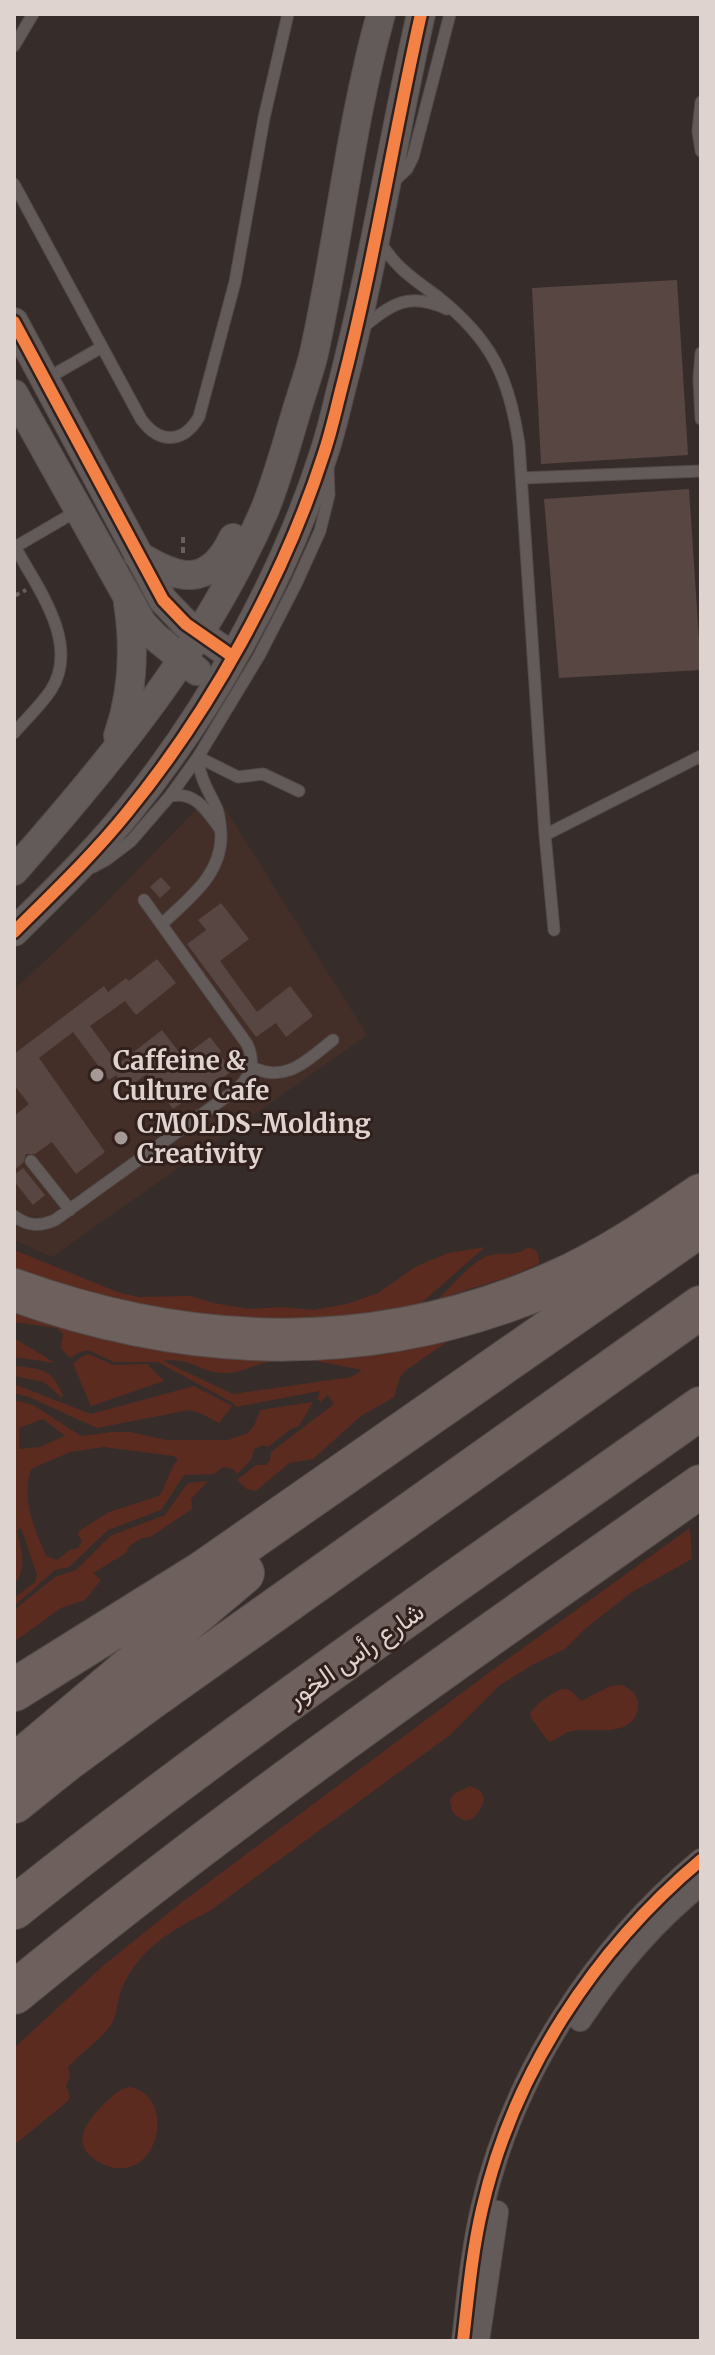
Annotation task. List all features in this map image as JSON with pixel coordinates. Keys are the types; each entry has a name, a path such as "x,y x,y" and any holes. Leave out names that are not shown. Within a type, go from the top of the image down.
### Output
{"highway":[{"path":"14,1290 97,1317 206,1337 288,1341 364,1335 482,1310 556,1282 624,1246 701,1195"},
{"path":"14,1690 203,1572 701,1225"},
{"path":"14,1802 148,1700 701,1307"},
{"name":"شارع رأس الخور","path":"14,1908 270,1714 701,1408"},
{"path":"14,1766 221,1591 380,1469 402,1449 418,1423"},
{"path":"14,1993 267,1796 683,1509 701,1486"}],"street":[{"path":"14,932 70,877 89,839 193,676 204,653 198,634 265,508 314,355 354,133 381,14"},
{"path":"14,871 107,762 193,676 232,656 289,545 324,454 356,333 421,14"},
{"path":"14,322 163,600 198,634 232,656"},
{"path":"246,632 229,632 224,622 276,512 295,462 314,387 314,355"},
{"path":"14,394 127,599 148,629 193,676"},
{"path":"138,555 160,569 176,574 200,574 212,569 228,550 265,471 286,444"},
{"path":"107,762 122,724 131,684 132,641 127,599"},
{"path":"463,2341 473,2254 483,2207 510,2122 528,2082 570,2007 602,1963 645,1913 701,1860"},
{"path":"478,2341 503,2186 513,2151 543,2080 585,2013 626,1957 670,1910 701,1884"}],"lane":[{"path":"14,46 33,14"},
{"path":"14,184 148,429 170,438 183,435 193,428 199,417 235,282 264,118 288,14"},
{"path":"384,190 398,179 413,157 450,14"},
{"path":"701,102 698,131 701,151"},
{"path":"376,234 395,263 461,317 486,345 507,387 516,421 554,930"},
{"path":"356,333 383,311 406,301 428,302 461,317"},
{"path":"45,379 102,347"},
{"path":"701,353 701,419"},
{"path":"70,877 119,851 170,796 198,757 279,619 320,531 329,495 329,475 324,454"},
{"path":"522,478 701,471"},
{"path":"14,733 51,690 59,673 62,655 60,636 53,618 15,546 78,510"},
{"path":"545,835 701,756"},
{"path":"198,757 238,777 263,774 299,791"},
{"path":"162,924 208,878 220,853 219,812 202,779 198,757"},
{"path":"170,796 183,794 194,798 220,829"},
{"path":"14,1216 33,1225 44,1224 70,1210 237,1089 244,1083 252,1067 247,1044 144,900"},
{"path":"252,1067 272,1073 292,1070 333,1040"},
{"path":"31,1161 70,1210"}],"shaded area":[{"path":"214,791 367,1035 52,1257 14,1240 14,990 98,911"},
{"path":"485,1247 419,1305 252,1329 14,1278 14,1250 120,1293 139,1297 191,1296 249,1309 282,1307 313,1310 347,1304 378,1293 417,1266 448,1253"},
{"path":"527,1248 537,1253 539,1264 438,1299 479,1260"},
{"path":"14,1301 98,1329 467,1328 406,1370 400,1377 394,1397 361,1416 313,1459 289,1463 256,1491 247,1489 237,1480 256,1465 266,1465 271,1452 334,1404 328,1395 320,1402 320,1391 236,1407 158,1362 114,1362 88,1350 70,1358 61,1348 63,1334 57,1328 14,1322","holes":["281,1360 317,1361 362,1370 351,1377 233,1394 163,1361 180,1361 227,1373"]},
{"path":"14,1338 55,1363 14,1357"},
{"path":"88,1354 113,1365 147,1364 164,1381 91,1406 73,1364"},
{"path":"14,1366 32,1368 50,1375 63,1396 44,1382 14,1376"},
{"path":"14,1384 91,1414 194,1386 232,1406 219,1423 189,1410 97,1428 14,1393"},
{"path":"14,1400 33,1405 81,1436 130,1432 166,1440 228,1440 248,1433 260,1410 313,1402 299,1426 268,1447 263,1445 254,1449 251,1460 237,1474 233,1469 223,1467 214,1474 184,1475 161,1510 108,1530 69,1567 55,1570 14,1606 14,1598 35,1582 37,1575 19,1528 22,1565 14,1584","holes":["43,1419 65,1436 40,1447 19,1449 19,1428","104,1447 178,1459 159,1496 109,1512 79,1531 82,1541 78,1548 57,1560 46,1556 28,1503 31,1469 70,1452"]},
{"path":"208,1481 191,1499 192,1509 150,1537 129,1546 126,1553 93,1573 101,1580 85,1600 61,1608 14,1642 14,1610 55,1577 76,1570 110,1536 165,1515 188,1483"},
{"path":"690,1528 692,1559 632,1592 565,1649 500,1685 450,1735 208,1912 181,1926 147,1952 137,1962 122,1988 112,2023 68,2067 68,2101 14,2145 14,2048 104,1965 181,1903 490,1672"},
{"path":"622,1685 638,1700 638,1709 628,1725 620,1728 572,1731 549,1742 531,1718 535,1707 560,1690 568,1690 581,1701 611,1686"},
{"path":"470,1786 481,1791 484,1799 476,1816 467,1820 452,1811 450,1800 454,1794"},
{"path":"129,2087 145,2094 154,2107 157,2123 155,2139 148,2154 136,2165 120,2168 101,2163 91,2156 82,2142 91,2119 118,2091"}],"building":[{"path":"677,280 688,455 541,464 532,288"},
{"path":"689,489 701,670 559,678 544,499"},
{"path":"161,877 171,888 160,898 150,887"},
{"path":"221,903 249,939 220,961 257,1012 290,986 313,1016 286,1037 276,1023 256,1037 187,944 206,930 198,920"},
{"path":"157,959 176,983 136,1015 125,1001 90,1026 118,1064 162,1030 183,1057 210,1037 232,1071 173,1109 147,1074 126,1089 116,1075 109,1080 73,1032 39,1058 105,1152 76,1174 52,1142 35,1154 26,1154 23,1163 14,1170 14,1116 29,1104 14,1085 14,1054 104,986 108,992 126,978 129,981"},
{"path":"23,1168 45,1195 33,1205 14,1181 14,1175"}],"cycle path":[{"path":"14,932 100,845 157,775 241,644 287,550 323,456 335,412 364,293 421,14"},
{"path":"14,322 163,600 186,624 232,656"},
{"path":"463,2341 482,2209 514,2110 537,2062 563,2017 626,1933 701,1860"}],"place":[{"name":"Caffeine & Culture Cafe","path":"97,1075"},
{"name":"CMOLDS-Molding Creativity","path":"121,1138"}]}
